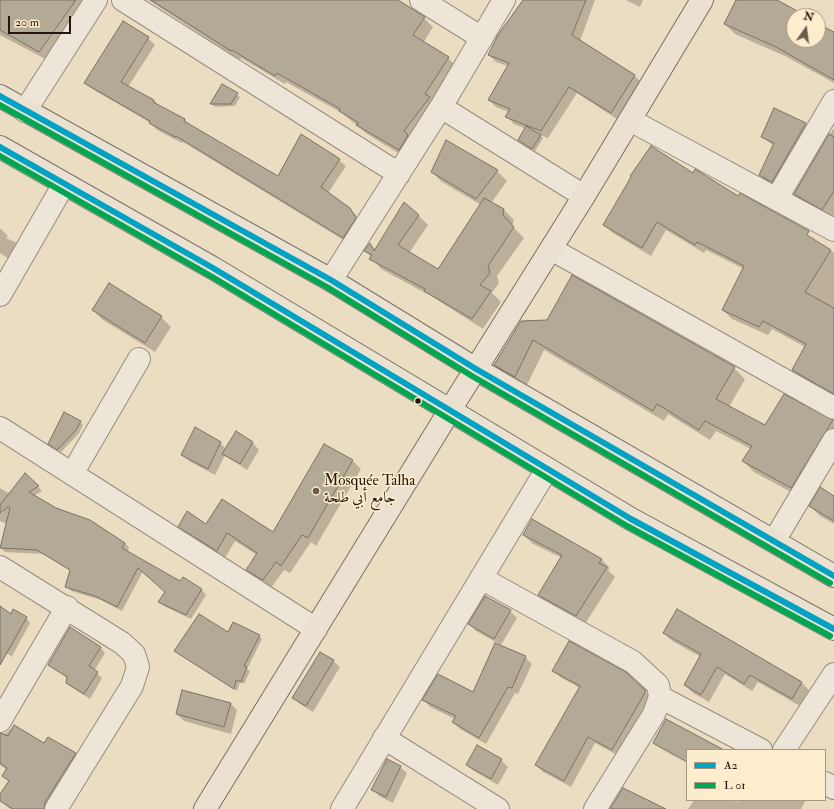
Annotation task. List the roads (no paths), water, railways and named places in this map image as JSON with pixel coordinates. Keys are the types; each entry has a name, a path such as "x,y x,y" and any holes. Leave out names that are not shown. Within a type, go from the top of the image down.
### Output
{"main road":[{"path":"205,809 450,410 584,196 702,0"},
{"path":"0,96 331,280 476,369 834,576"},
{"path":"0,146 212,268 631,519 834,629"}],"street":[{"path":"25,111 96,0"},
{"path":"123,0 399,174"},
{"path":"421,0 482,38"},
{"path":"331,280 441,108 504,0"},
{"path":"777,198 834,101"},
{"path":"441,108 584,196"},
{"path":"630,120 834,230"},
{"path":"0,295 64,184"},
{"path":"551,249 834,408"},
{"path":"72,474 139,359"},
{"path":"0,428 316,629"},
{"path":"774,541 834,440"},
{"path":"342,809 547,469"},
{"path":"0,566 122,643 134,654 138,667 132,686 56,809"},
{"path":"481,578 633,662 658,685 660,697 654,714 643,734 595,809"},
{"path":"0,721 67,607"},
{"path":"785,749 834,674"},
{"path":"660,697 759,749"},
{"path":"384,738 498,809"}],"place":[{"name":"Mosquée Talha جامع أبي طلحة","path":"316,491"}]}
